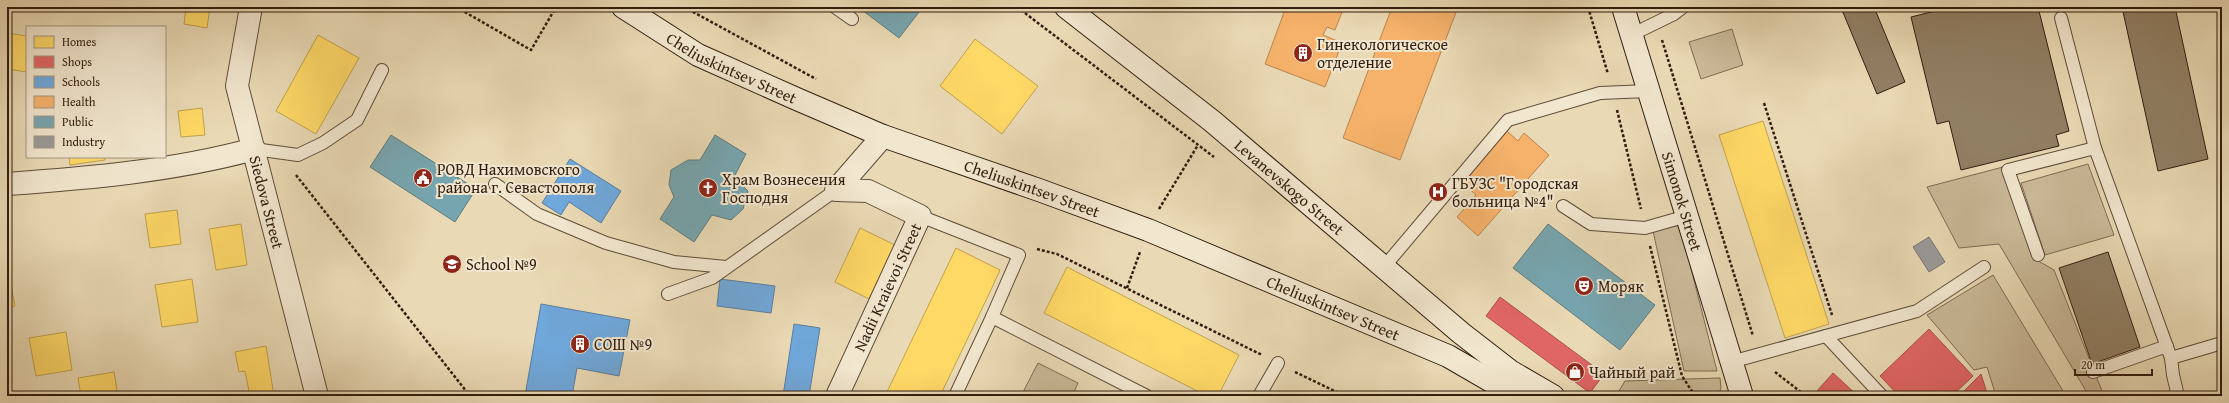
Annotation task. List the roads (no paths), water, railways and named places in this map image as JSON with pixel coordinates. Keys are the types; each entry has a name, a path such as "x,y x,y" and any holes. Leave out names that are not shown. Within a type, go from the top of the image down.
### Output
{"main road":[{"name":"Siedova Street","path":"251,7 237,86 317,396"},
{"name":"Cheliuskintsev Street","path":"623,7 698,55 883,136 1039,190 1148,230 1448,356 1517,396"},
{"name":"Levanevskogo Street","path":"1066,7 1212,121 1461,333 1510,371 1553,396"},
{"name":"Simonok Street","path":"1623,7 1742,396"},
{"path":"836,190 883,136"},
{"path":"7,184 99,177 225,157 254,149"},
{"name":"Nadii Kraievoi Street","path":"836,190 868,191 920,216 837,396"},
{"path":"1448,356 1460,349 1461,333"}],"lane":[{"path":"835,7 852,19"},
{"path":"1631,35 1674,14 1683,7"},
{"path":"2061,18 2094,148 2169,352 2178,396"},
{"path":"254,149 298,155 323,143 357,120 382,70"},
{"path":"1384,267 1508,120 1600,93 1648,91"},
{"path":"2038,255 2008,170 2094,148"},
{"path":"495,184 537,214 606,243 674,262 726,267"},
{"path":"668,294 712,278 836,190"},
{"path":"1563,206 1591,224 1645,228 1687,216"},
{"path":"920,216 1019,255 955,396"},
{"path":"1731,362 1916,311 1984,267"},
{"path":"992,317 1147,396"},
{"path":"1832,335 1882,396"},
{"path":"2093,372 2169,352 2222,343"},
{"path":"1259,396 1278,363"}],"place":[{"name":"Гинекологическое отделение","path":"1303,53"},
{"name":"РОВД Нахимовского района г. Севастополя","path":"423,178"},
{"name":"Храм Вознесения Господня","path":"708,188"},
{"name":"ГБУЗС \"Городская больница №4\"","path":"1438,192"},
{"name":"School №9","path":"452,264"},
{"name":"Моряк","path":"1584,286"},
{"name":"СОШ №9","path":"580,344"},
{"name":"Чайный рай","path":"1575,372"}]}
